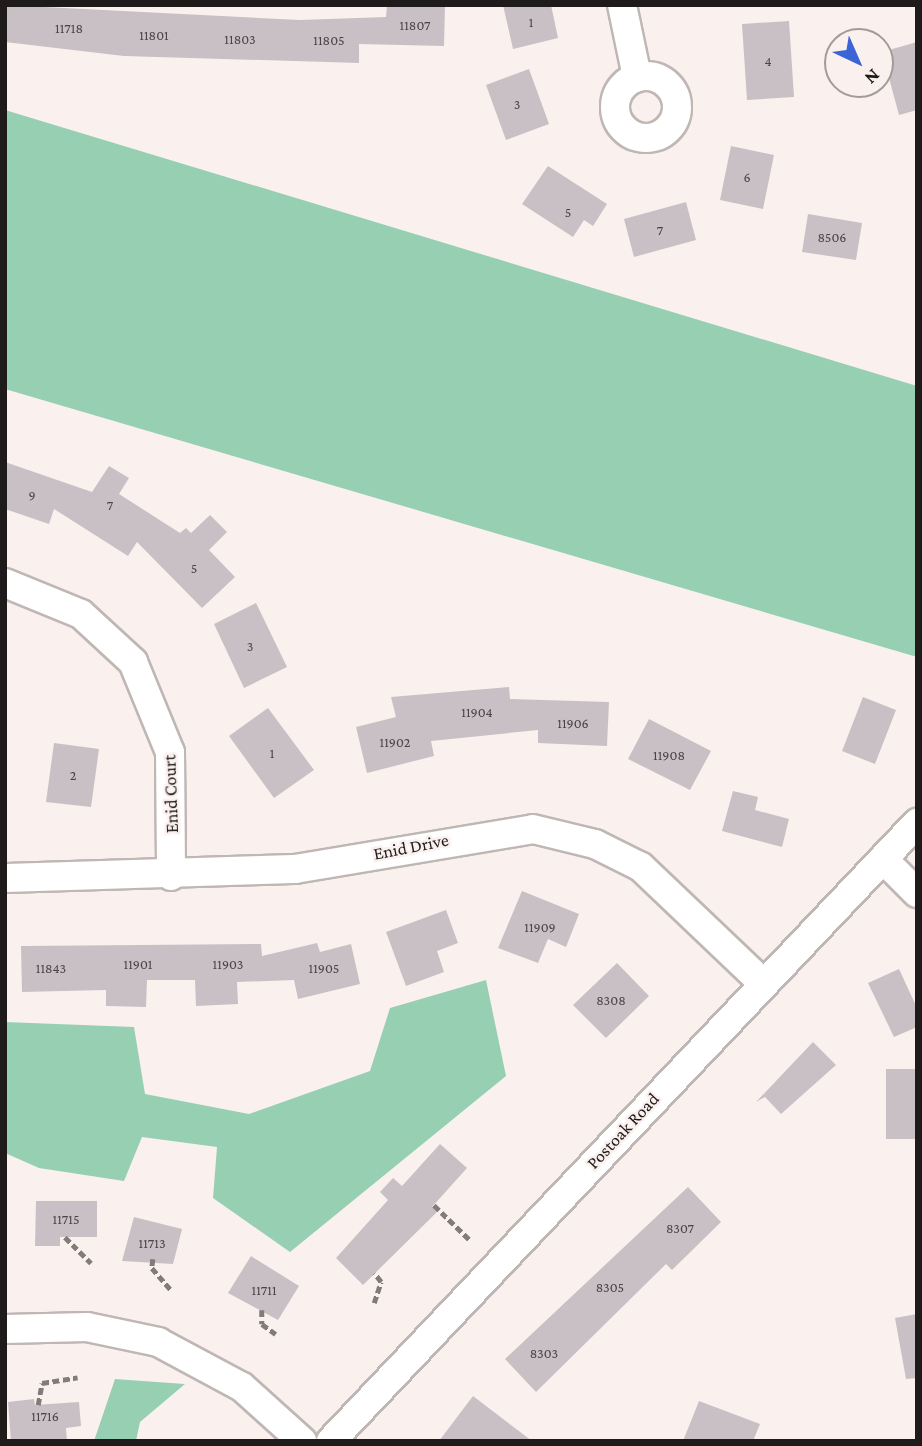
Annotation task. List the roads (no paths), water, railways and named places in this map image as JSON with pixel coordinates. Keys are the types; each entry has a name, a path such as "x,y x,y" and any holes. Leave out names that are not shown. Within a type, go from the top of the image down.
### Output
{"street":[{"path":"622,5 637,77"},
{"name":"Enid Court","path":"5,583 81,614 133,662 170,752 171,876"},
{"name":"Postoak Road","path":"331,1441 917,823"},
{"name":"Enid Drive","path":"5,878 171,876 295,869 494,833 564,834 641,867 763,983"},
{"path":"883,859 917,893"},
{"path":"5,1329 87,1327 158,1342 242,1387 302,1441"}]}
